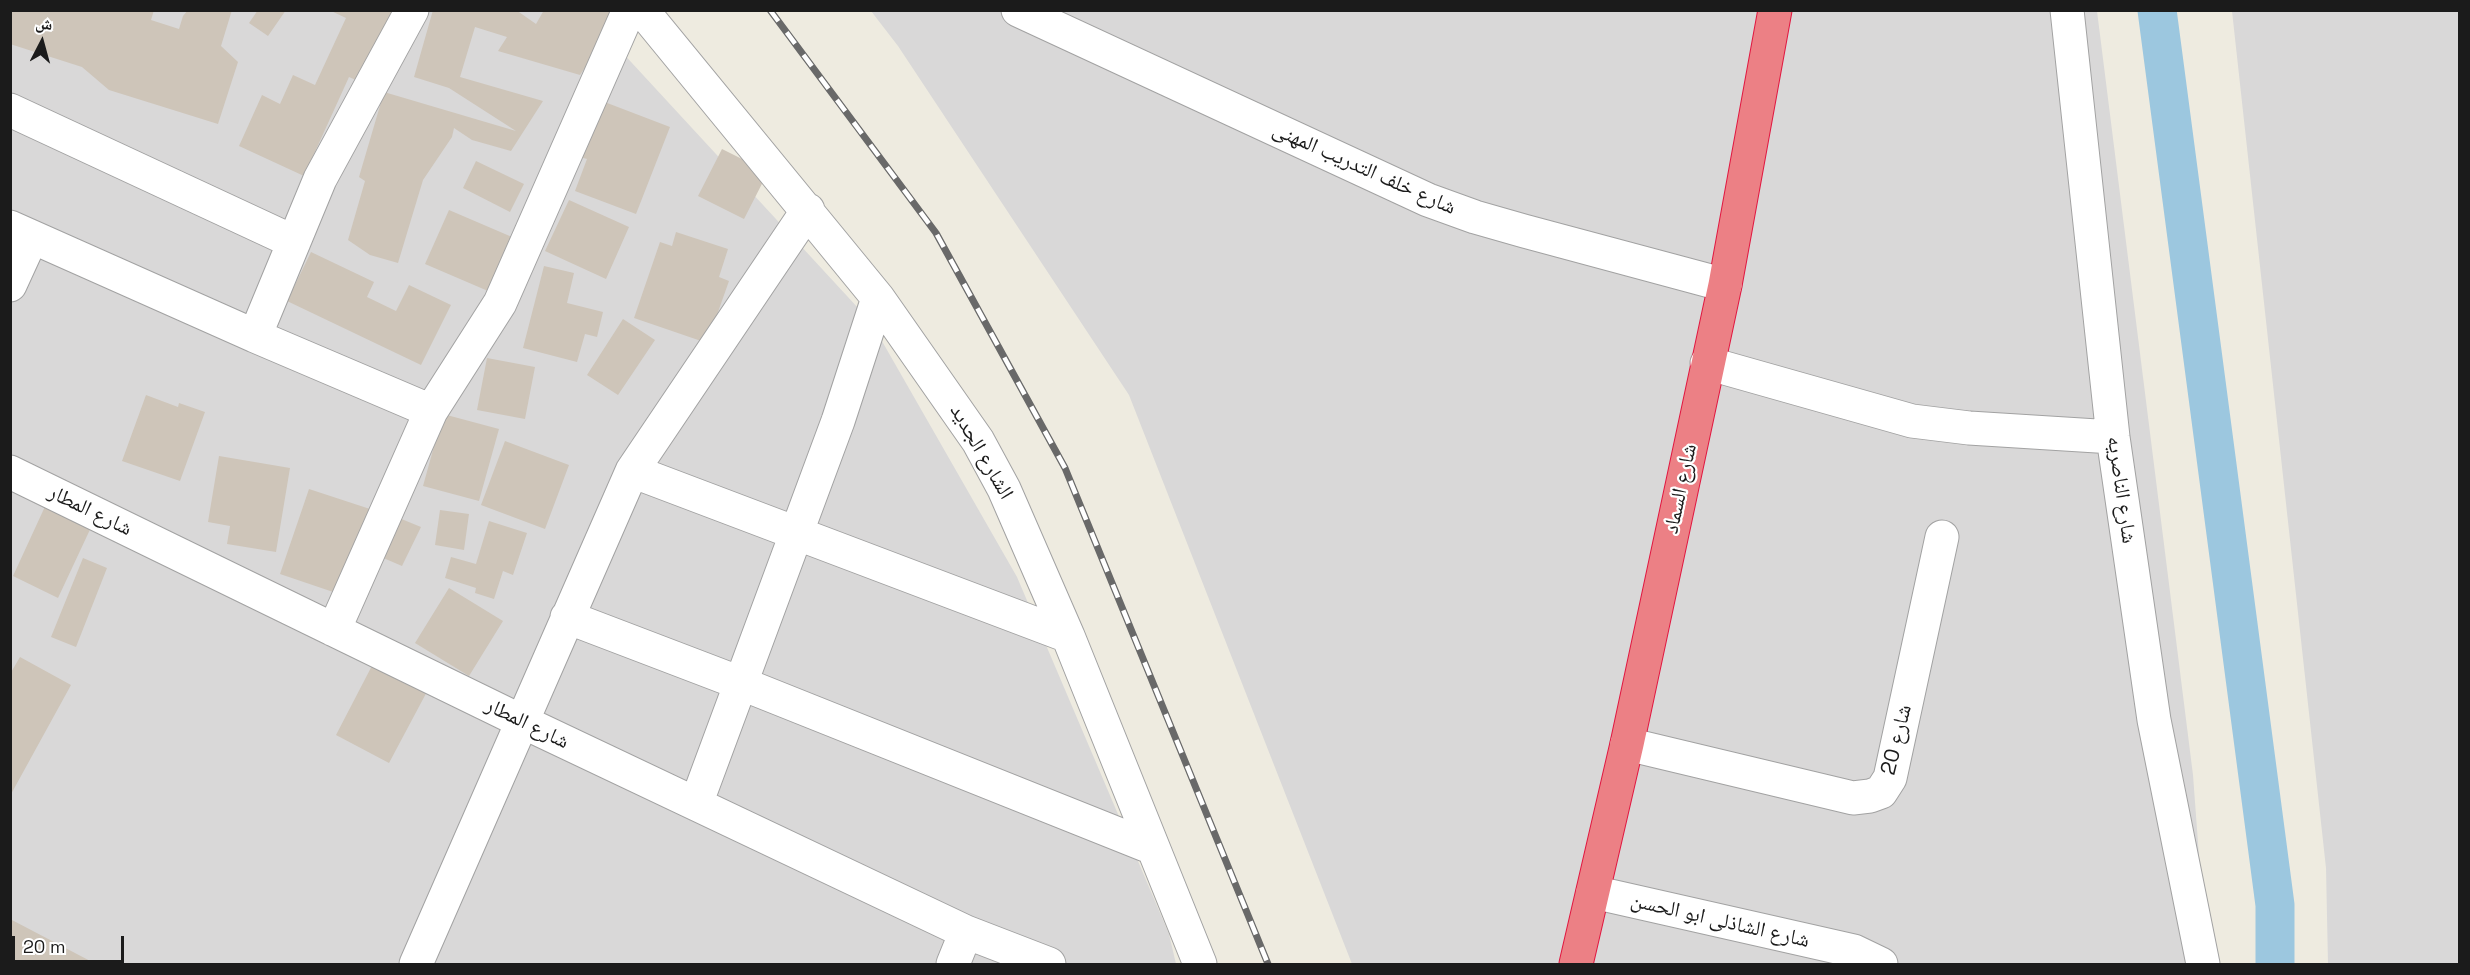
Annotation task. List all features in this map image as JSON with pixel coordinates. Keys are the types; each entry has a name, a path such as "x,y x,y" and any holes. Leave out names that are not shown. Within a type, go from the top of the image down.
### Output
{"highway":[{"name":"شارع السماد","path":"1576,964 1627,744 1725,285 1775,10"}],"street":[{"path":"255,336 320,179 412,10"},
{"path":"334,630 431,411 500,303 629,10"},
{"name":"الشارع الجديد","path":"642,10 878,298 978,441 1005,489 1068,636 1200,964"},
{"name":"شارع خلف التدريب المهنى","path":"1018,10 1428,200 1485,220 1725,285"},
{"name":"شارع الناصريه","path":"2067,10 2113,437 2154,720 2203,964"},
{"path":"10,110 294,243"},
{"path":"416,964 632,471 808,210"},
{"path":"10,285 21,232 431,411"},
{"path":"696,804 838,421 878,298"},
{"path":"1707,363 1912,421 1969,428 2113,437"},
{"path":"632,471 1068,636"},
{"name":"شارع المطار","path":"10,472 521,721 966,932 1049,964"},
{"name":"شارع 20","path":"1627,744 1853,798 1881,792 1890,778 1942,537"},
{"path":"567,617 740,682 1153,848"},
{"name":"شارع الشاذلى ابو الحسن","path":"1593,892 1854,951 1881,964"},
{"path":"953,964 966,932"}],"shaded area":[{"path":"10,11 584,11 871,322 1017,577 1169,934 1176,964 11,964"},
{"path":"871,11 2097,11 2193,775 2207,964 1352,964 1129,395 898,46"},
{"path":"2232,11 2459,11 2459,964 2328,964 2326,868"}],"building":[{"path":"10,10 154,10 151,20 179,29 183,16 188,10 232,10 221,46 238,62 218,124 109,90 82,67 10,44"},
{"path":"258,10 286,10 268,36 249,23"},
{"path":"329,10 401,10 367,85 349,77 304,176 239,146 262,95 280,104 293,75 315,85 346,18"},
{"path":"433,10 516,10 536,24 544,10 623,10 580,75 498,51 507,37 475,27 460,77 543,101 511,151 472,140 454,128 452,137 423,180 398,263 370,255 348,240 365,181 359,177 384,92 516,131 449,88 414,77"},
{"path":"602,101 670,127 636,214 575,191 587,159 580,157"},
{"path":"722,149 768,172 744,219 698,196"},
{"path":"476,161 524,184 510,212 463,188"},
{"path":"569,200 629,227 606,279 545,251"},
{"path":"449,210 519,240 495,294 425,264"},
{"path":"676,232 728,249 719,277 729,281 707,343 634,318 660,242 672,246"},
{"path":"311,252 374,282 367,297 396,311 409,285 451,305 421,365 287,301"},
{"path":"544,266 574,273 567,303 603,312 597,337 585,334 577,362 523,348"},
{"path":"623,319 655,340 618,395 587,375"},
{"path":"487,358 535,367 525,419 477,410"},
{"path":"146,395 178,407 179,403 205,412 180,481 122,461"},
{"path":"443,414 499,429 479,501 423,486"},
{"path":"505,441 569,465 545,529 481,505"},
{"path":"219,456 290,468 276,552 227,544 230,526 208,522"},
{"path":"309,489 370,509 342,595 280,574"},
{"path":"48,500 94,521 58,598 13,576"},
{"path":"440,510 469,514 464,550 435,545"},
{"path":"399,518 421,527 402,566 381,557"},
{"path":"489,521 527,533 513,575 503,571 494,599 475,593 476,588 445,578 451,557 476,564"},
{"path":"83,558 107,568 76,647 51,637"},
{"path":"449,588 503,621 469,676 415,643"},
{"path":"20,657 71,685 10,796 10,674"},
{"path":"376,658 430,686 389,763 336,735"},
{"path":"10,919 96,964 10,964"}],"waterway":[{"path":"2157,10 2275,905 2275,964"}],"railway":[{"path":"770,10 936,233 1065,468 1268,964"}]}
